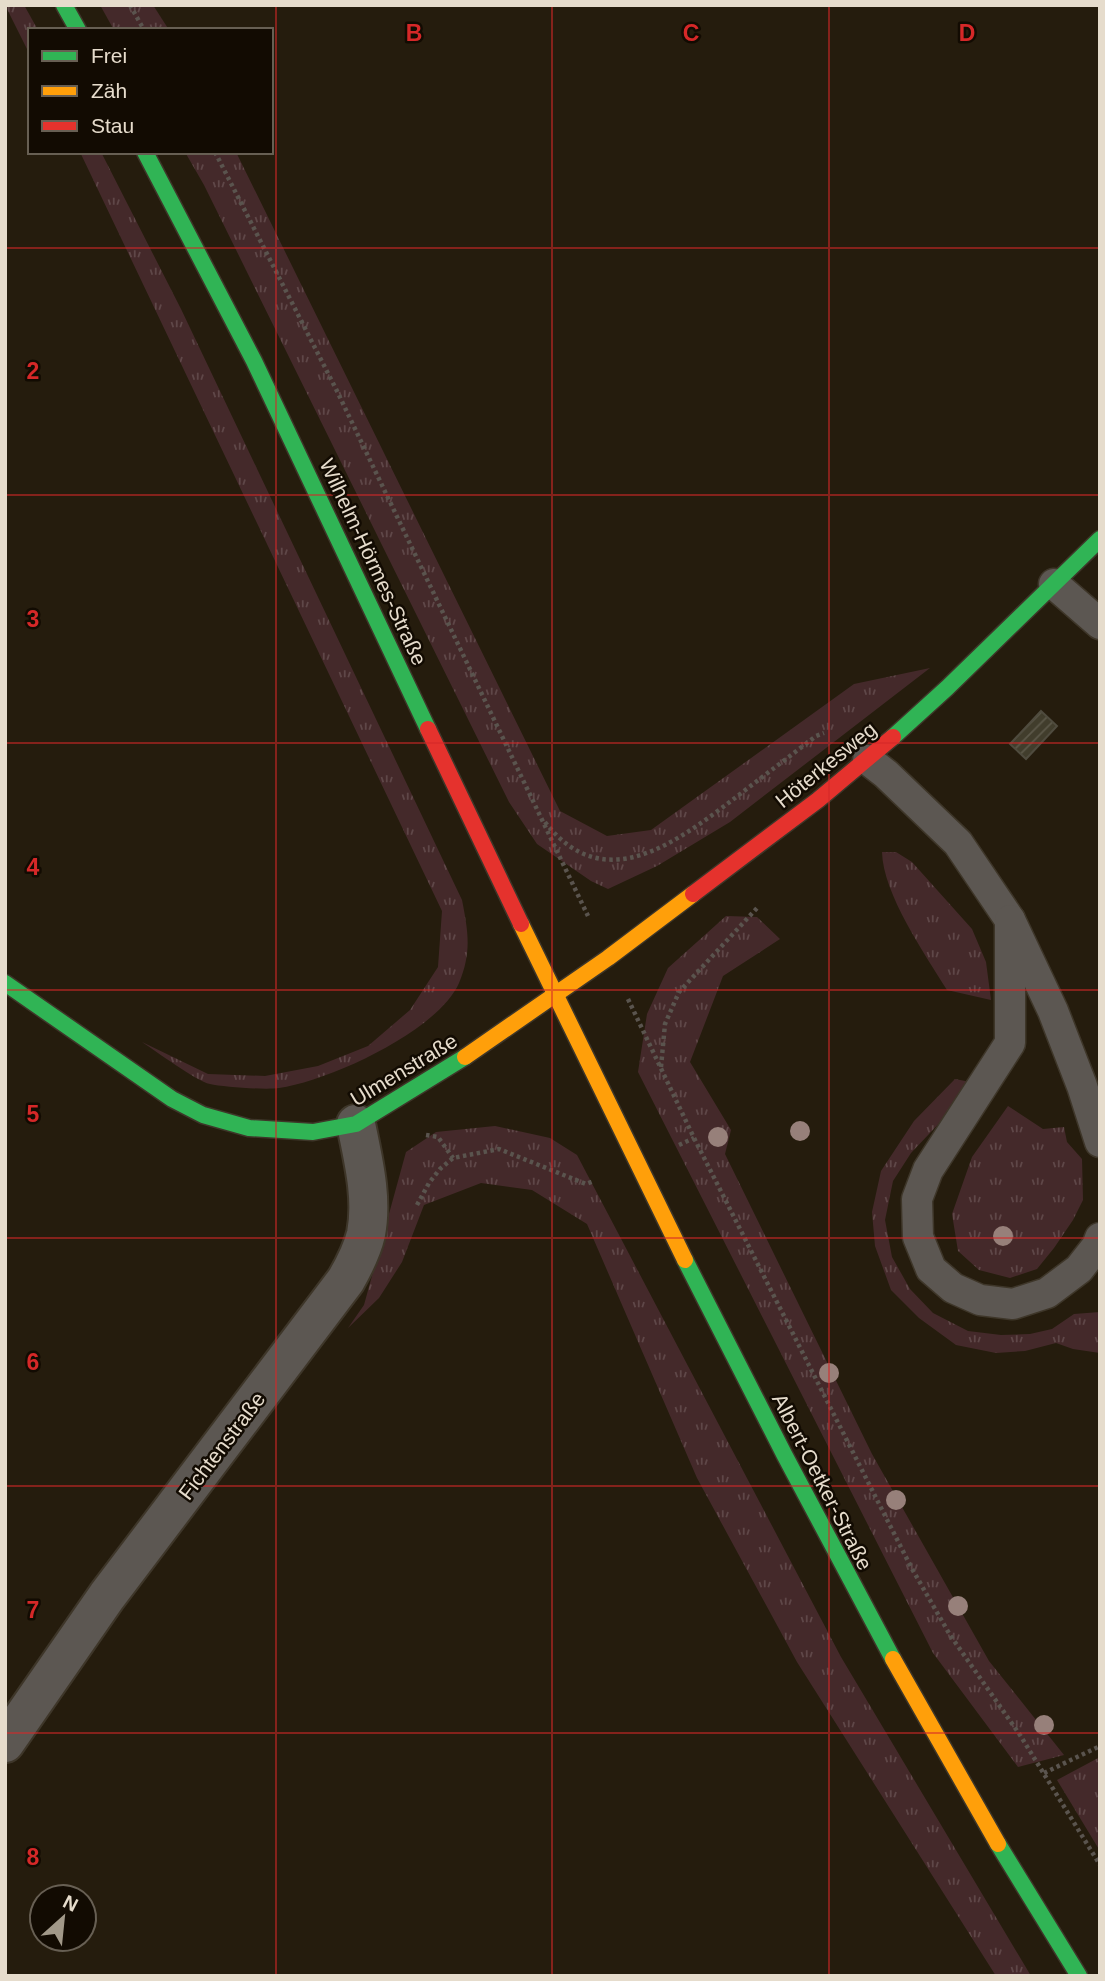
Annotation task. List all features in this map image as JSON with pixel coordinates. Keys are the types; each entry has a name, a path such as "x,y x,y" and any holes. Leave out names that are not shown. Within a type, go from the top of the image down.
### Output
{"street":[{"path":"64,5 77,28"},
{"name":"Wilhelm-Hörmes-Straße","path":"146,154 235,322 554,994"},
{"name":"Höterkesweg","path":"554,994 736,864 868,760 947,688 1100,539"},
{"name":"Ulmenstraße","path":"5,983 172,1099 203,1115 249,1128 313,1132 356,1124 474,1052 554,994"},
{"name":"Albert-Oetker-Straße","path":"554,994 743,1376 895,1665 991,1833 1079,1976"},
{"name":"Fichtenstraße","path":"5,1744 107,1596 346,1280 362,1249 368,1221 364,1164 356,1124"}],"lane":[{"path":"1054,584 1100,624"},
{"path":"868,760 958,843 1010,920 1053,1010 1100,1142"},
{"path":"1010,920 1010,1043 928,1170 917,1199 918,1237 931,1269 953,1288 980,1300 1013,1304 1047,1293 1079,1269 1099,1244"}],"path":[{"path":"130,5 143,28"},
{"path":"216,154 336,389 694,1138 911,1567 957,1646 1044,1773 1100,1865"},
{"path":"538,813 551,830 575,849 596,858 625,860 652,853 684,834 816,736 836,734 868,760"},
{"path":"453,1158 499,1149 586,1184 694,1138"},
{"path":"1044,1773 1100,1746"}],"green space":[{"path":"5,5 24,5 37,28 28,28 28,51"},
{"path":"100,5 153,5 168,28 113,28"},
{"path":"81,154 102,154 181,309 462,900 467,932 463,972 447,1001 429,1019 380,1051 325,1075 279,1088 210,1084 186,1072 142,1042 208,1074 265,1076 318,1066 368,1046 410,1010 438,967 442,911"},
{"path":"186,154 237,154 560,811 607,836 651,830 854,684 930,668 730,822 657,866 608,889 591,881 537,844 509,802 204,185"},
{"path":"882,852 896,852 912,862 972,929 986,962 991,1000 947,990 897,905 884,869"},
{"path":"726,916 757,917 780,939 723,976 690,1062 731,1130 725,1154 872,1454 989,1661 1064,1755 1018,1767 933,1653 638,1072 647,1014 668,968"},
{"path":"955,1079 970,1082 947,1115 911,1153 893,1181 885,1220 892,1257 910,1289 933,1313 968,1331 1001,1335 1030,1334 1052,1329 1074,1314 1100,1312 1100,1353 1056,1343 1025,1351 996,1353 956,1345 919,1318 891,1290 875,1246 872,1212 881,1171 914,1121"},
{"path":"1008,1106 1043,1129 1064,1127 1067,1142 1082,1159 1083,1200 1073,1220 1037,1269 1010,1278 979,1270 958,1251 952,1214 972,1157"},
{"path":"495,1126 550,1138 577,1155 841,1657 1031,1976 996,1976 797,1662 697,1478 587,1224 532,1190 481,1183 424,1205 402,1262 379,1298 348,1328 364,1305 406,1152 436,1132"},
{"path":"1100,1757 1100,1851 1057,1780"}],"building":[{"path":"1041,711 1057,726 1026,759 1010,744"}],"traffic: fast":[{"path":"64,5 77,28"},
{"path":"146,154 254,361 428,729"},
{"path":"893,737 1100,539"},
{"path":"5,983 172,1099 203,1115 249,1128 313,1132 356,1124 465,1057"},
{"path":"685,1260 893,1659"},
{"path":"998,1844 1079,1976"}],"traffic: slow":[{"path":"465,1057 608,958 693,894"},
{"path":"521,924 685,1260"},
{"path":"893,1659 998,1844"}],"traffic: jam":[{"path":"428,729 521,924"},
{"path":"693,894 818,800 893,737"}]}
